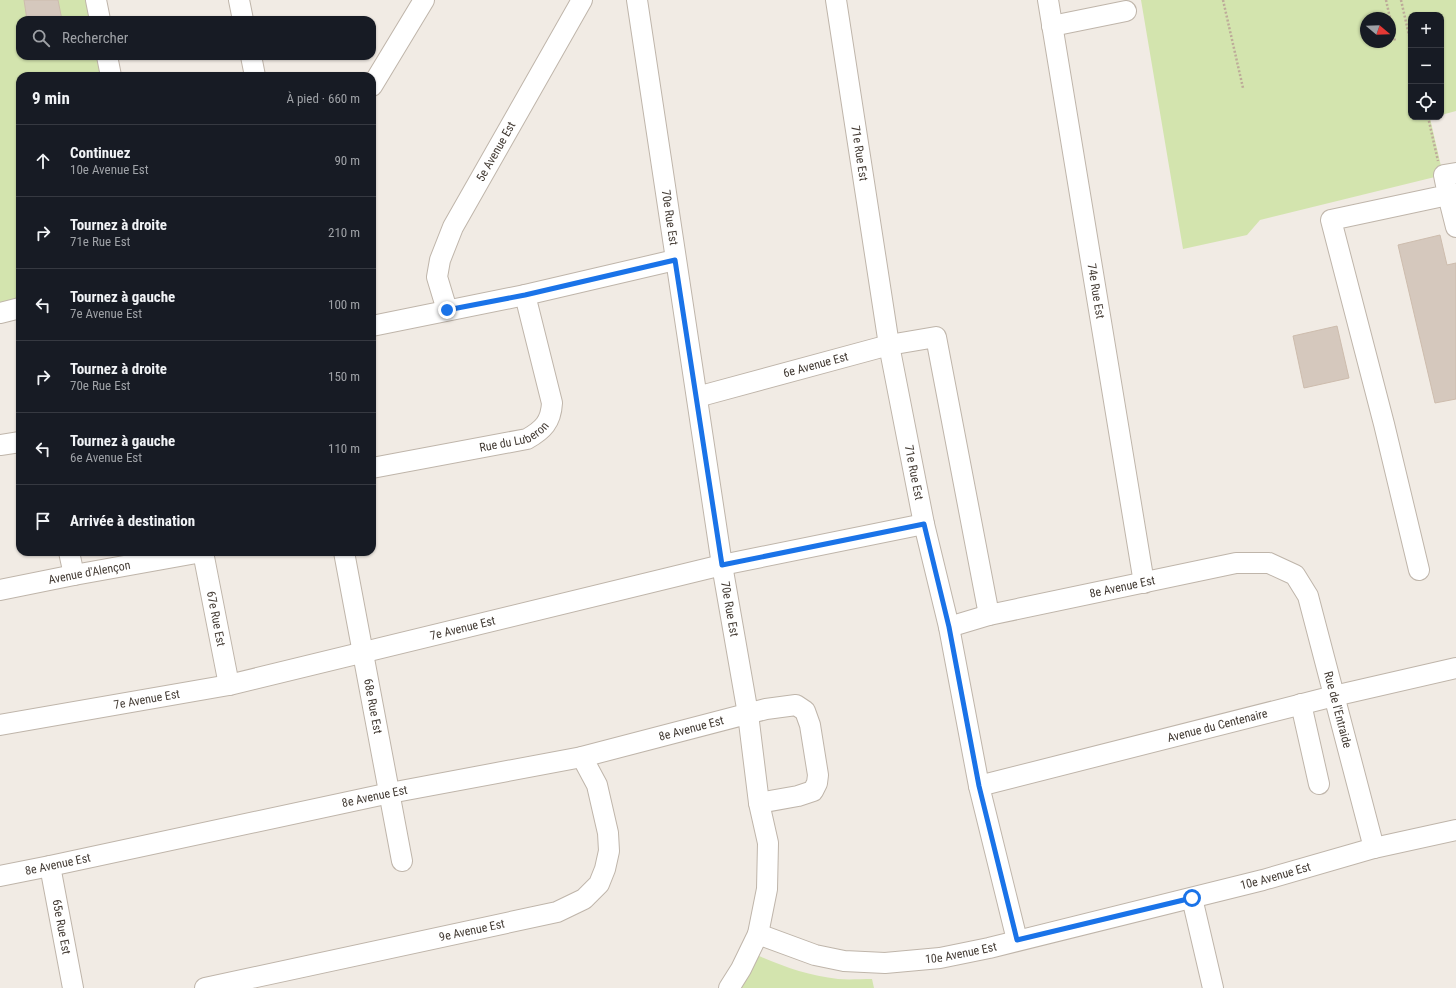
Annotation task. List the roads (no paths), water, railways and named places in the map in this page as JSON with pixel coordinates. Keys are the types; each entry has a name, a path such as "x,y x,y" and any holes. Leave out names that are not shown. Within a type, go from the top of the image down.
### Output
{"street":[{"path":"96,0 99,16"},
{"path":"239,0 242,16"},
{"path":"376,79 424,0"},
{"name":"5e Avenue Est","path":"447,310 437,277 440,260 453,227 582,0"},
{"name":"70e Rue Est","path":"637,0 722,565 748,714 759,803 768,843 767,889 758,934"},
{"name":"71e Rue Est","path":"836,0 889,345 924,524 949,627 979,786 1017,940"},
{"name":"74e Rue Est","path":"1048,0 1144,583"},
{"path":"1052,26 1126,11"},
{"path":"108,60 110,72"},
{"path":"252,60 254,72"},
{"path":"1447,168 1444,175 1452,197 1456,227"},
{"path":"1419,570 1384,424 1331,220 1452,197"},
{"path":"376,325 525,295 675,260"},
{"name":"Rue du Luberon","path":"376,467 527,439 540,432 551,415 552,403 525,295"},
{"path":"0,312 16,309"},
{"name":"6e Avenue Est","path":"697,397 889,345 936,337 989,615"},
{"path":"0,446 16,443"},
{"name":"7e Avenue Est","path":"0,726 229,685 722,565 924,524"},
{"path":"70,556 74,575"},
{"name":"Avenue d'Alençon","path":"0,590 180,556"},
{"name":"67e Rue Est","path":"203,556 229,685"},
{"name":"68e Rue Est","path":"345,556 402,861"},
{"name":"8e Avenue Est","path":"949,627 989,615 1236,563 1269,563 1295,575"},
{"name":"Rue de l'Entraide","path":"1295,575 1308,596 1374,848"},
{"name":"Avenue du Centenaire","path":"979,786 1301,704 1456,668"},
{"path":"1301,704 1319,784"},
{"name":"8e Avenue Est","path":"0,876 390,793 582,757 748,714 784,706 796,705 805,711 810,725 818,783 813,791 798,796 759,803"},
{"name":"9e Avenue Est","path":"205,988 557,912 584,899 599,884 605,869 609,851 608,833 597,785 582,757"},
{"name":"10e Avenue Est","path":"758,934 815,955 844,961 885,963 940,958 1192,898 1263,880 1374,848 1456,830"},
{"name":"65e Rue Est","path":"50,866 73,988"},
{"path":"1192,898 1213,988"},
{"path":"729,988 742,969 758,934"}]}
